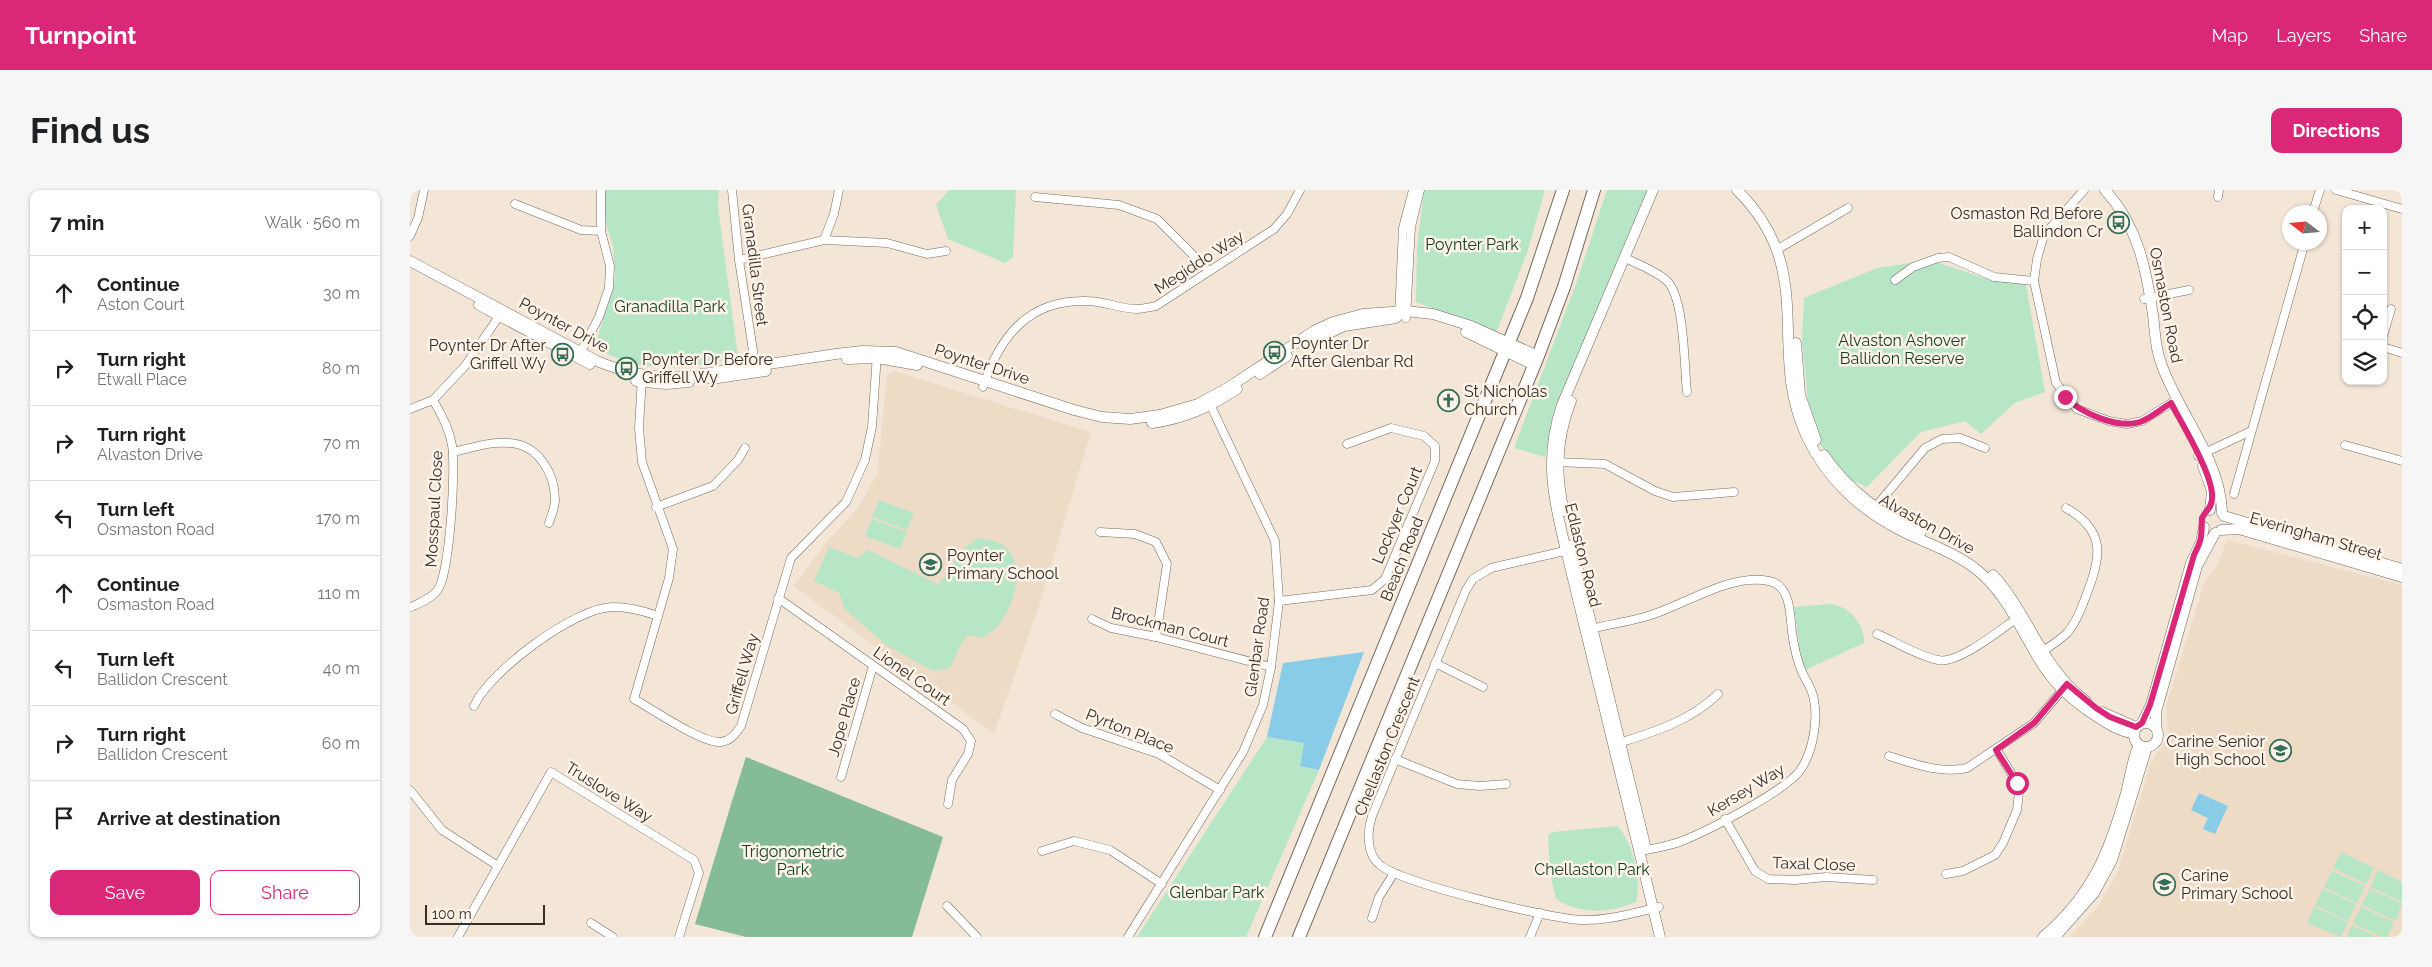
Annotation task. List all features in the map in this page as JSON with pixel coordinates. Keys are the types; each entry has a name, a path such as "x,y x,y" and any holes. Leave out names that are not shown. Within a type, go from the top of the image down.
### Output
{"main road":[{"name":"Beach Road","path":"1265,937 1527,298 1563,190"},
{"path":"1299,937 1536,360 1564,287 1594,190"}],"street":[{"path":"410,236 418,218 424,190"},
{"path":"580,355 599,318 609,288 610,266 601,231 601,190"},
{"name":"Granadilla Street","path":"732,190 739,260 756,369"},
{"path":"824,240 834,214 839,190"},
{"name":"Megiddo Way","path":"984,383 1004,342 1022,320 1039,309 1060,301 1089,301 1137,309 1156,306 1274,229 1288,214 1300,190"},
{"path":"1402,314 1403,228 1413,190"},
{"path":"1402,314 1410,227 1420,190"},
{"name":"Edlaston Road","path":"1653,190 1628,260 1568,409 1555,462 1569,550 1618,744 1656,907 1660,937"},
{"name":"Edlaston Road","path":"1628,260 1660,190"},
{"name":"Alvaston Drive","path":"1737,190 1781,247"},
{"name":"Alvaston Drive","path":"1746,190 1768,218 1781,247 1792,286 1798,384 1805,415 1815,438 1829,461 1873,509 1914,530 1954,547 1982,565 2004,587 2040,653 2054,669 2065,687 2101,720 2120,729 2137,728 2150,723 2156,728"},
{"path":"2084,190 2044,236 2036,259 2034,281 2056,384 2077,409 2109,420 2128,424 2142,421 2174,402"},
{"name":"Osmaston Road","path":"2097,190 2110,203 2130,238 2147,298 2158,354 2174,402 2219,488 2223,514"},
{"name":"Osmaston Road","path":"2105,190 2128,221 2137,240 2146,266 2147,298"},
{"path":"2315,205 2320,190"},
{"path":"2336,190 2402,209"},
{"path":"1035,197 1119,204 1157,219 1209,271"},
{"path":"515,204 581,230 601,231"},
{"path":"1781,247 1848,208"},
{"path":"739,260 824,240 887,243 927,254 946,251"},
{"path":"2234,494 2303,250"},
{"path":"1895,280 1913,267 1938,258 1949,257 1994,277 2034,281"},
{"name":"Poynter Drive","path":"410,260 501,313"},
{"path":"1628,260 1666,280 1672,287 1680,311 1687,392"},
{"name":"Poynter Drive","path":"410,268 580,355 642,379 682,377 756,369 836,354 877,355 896,352 984,383 1074,410 1116,418 1160,415 1209,403 1314,331 1333,322 1363,314 1402,314 1421,318 1458,328 1507,346 1536,360"},
{"path":"2147,298 2189,290"},
{"path":"2387,322 2391,309"},
{"path":"410,408 432,400 465,366 501,313"},
{"path":"2387,348 2402,353"},
{"name":"Griffell Way","path":"642,379 639,428 642,462 656,507 672,548 669,578 634,699 706,740 722,742 734,737 741,726 791,558 846,502 866,460 872,427 877,355"},
{"name":"Mosspaul Close","path":"411,608 438,591 444,577 448,557 453,452 445,422 432,400"},
{"name":"Glenbar Road","path":"1128,937 1243,752 1263,705 1271,667 1279,601 1274,540 1209,403"},
{"name":"Lockyer Court","path":"1279,601 1372,590 1385,579 1435,461 1435,446 1424,436 1391,428 1347,444"},
{"path":"2201,454 2251,431"},
{"path":"1873,509 1925,448 1942,439 1960,438 1985,448"},
{"path":"453,452 498,442 520,444 536,454 550,475 554,490 555,503 549,523"},
{"path":"2345,445 2402,461"},
{"path":"656,507 712,486 738,460 745,448"},
{"name":"Osmaston Road","path":"2201,454 2212,491 2210,510"},
{"path":"1555,462 1605,464 1655,492 1673,497 1734,492"},
{"path":"2040,653 2056,644 2075,623 2096,564 2098,551 2094,532 2079,515 2066,508"},
{"path":"2044,937 2076,905 2101,868 2143,746 2157,740 2156,712 2197,566 2218,532 2225,525 2223,514 2216,510 2210,510 2202,518 2204,527 2201,542 2194,555 2150,705 2137,728 2143,746 2125,826 2112,860 2094,894 2055,937"},
{"name":"Everingham Street","path":"2223,514 2402,568"},
{"path":"2204,527 2218,532"},
{"name":"Everingham Street","path":"2218,532 2239,530 2402,577"},
{"path":"1100,532 1135,534 1156,542 1167,564 1156,637"},
{"name":"Chellaston Crescent","path":"1569,550 1491,568 1473,579 1466,590 1395,759 1372,816 1368,837 1379,864 1394,873 1462,894 1540,913 1580,920 1614,917 1656,907"},
{"name":"Kersey Way","path":"1589,630 1641,618 1672,607 1694,596 1736,584 1768,580 1778,584 1783,589 1789,612 1796,657 1814,699 1815,720 1811,746 1807,759 1793,779 1726,820 1681,842 1643,851"},
{"name":"Lionel Court","path":"778,598 963,728 971,741 968,754 952,780 948,804"},
{"path":"474,706 479,694 492,680 543,637 583,616 612,607 639,610 658,616"},
{"path":"1877,634 1930,657 1946,660 1961,655 2019,617"},
{"name":"Brockman Court","path":"1092,619 1112,628 1156,637 1271,667"},
{"path":"1436,663 1483,687"},
{"name":"Jope Place","path":"841,777 873,666"},
{"path":"1889,756 1937,770 1967,768 2034,723 2065,687"},
{"path":"1618,744 1679,722 1698,712 1718,694"},
{"name":"Pyrton Place","path":"1055,714 1082,728 1159,754 1220,790"},
{"path":"1946,874 1963,871 1995,855 2003,843 2016,810 2019,792 2017,783 1996,750"},
{"path":"1395,759 1457,784 1480,786 1506,784"},
{"name":"Truslove Way","path":"458,937 551,772 694,860 699,873 679,937"},
{"path":"410,790 442,830 498,866"},
{"name":"Taxal Close","path":"1726,820 1755,871 1768,879 1826,877 1873,880"},
{"path":"1042,850 1074,841 1110,850 1162,884"},
{"path":"1372,918 1379,897 1394,873"},
{"path":"947,906 977,937"},
{"name":"Edlaston Road","path":"1656,907 1667,937"},
{"path":"1530,937 1540,913"},
{"path":"591,923 613,937"}],"shaded area":[{"name":"Poynter Primary School","path":"894,371 1091,432 1039,606 994,734 793,586 826,543 857,509 877,475 887,375"},
{"name":"Carine Senior High School","path":"2227,540 2402,585 2402,937 2069,937 2098,907 2118,871 2151,763 2168,737 2166,707 2205,580 2216,568"}],"green space":[{"name":"Granadilla Park","path":"605,190 719,190 718,207 738,357 683,367 647,366 612,356 595,347 615,278 613,246 604,218"},
{"path":"949,190 1016,190 1013,257 1005,263 948,239 936,205"},
{"name":"Poynter Park","path":"1424,190 1545,190 1527,253 1496,333 1416,302 1417,246"},
{"path":"1607,190 1649,190 1556,413 1545,457 1514,448 1577,281"},
{"name":"Alvaston Ashover Ballidon Reserve","path":"1930,260 1981,277 2026,285 2045,392 2015,403 1981,434 1965,421 1921,432 1867,487 1849,479 1819,443 1808,404 1802,340 1804,298 1877,268"},
{"path":"879,500 914,513 907,530 872,517"},
{"path":"872,519 907,532 900,549 865,536"},
{"path":"977,538 994,541 1006,548 1014,558 1017,571 1016,585 1006,613 998,626 983,638 969,635 961,644 950,668 933,671 886,645 845,609 839,593 814,581 829,547 858,558 868,550 938,584 951,570 957,554"},
{"path":"1832,604 1845,609 1855,618 1862,630 1864,643 1805,670 1801,658 1794,607"},
{"name":"Glenbar Park","path":"1267,737 1304,743 1300,766 1319,770 1246,937 1137,937"},
{"name":"Trigonometric Park","path":"746,757 943,837 912,937 746,937 695,924"},
{"name":"Chellaston Park","path":"1617,826 1627,840 1637,873 1638,894 1636,902 1626,906 1595,911 1575,908 1556,899 1550,873 1548,835 1553,832"},
{"path":"2341,852 2374,868 2366,884 2333,868"},
{"path":"2378,870 2402,882 2402,902 2370,887"},
{"path":"2332,871 2365,886 2357,903 2324,887"},
{"path":"2323,889 2356,904 2348,921 2315,905"},
{"path":"2370,889 2402,904 2395,921 2362,905"},
{"path":"2314,907 2348,922 2341,937 2307,923"},
{"path":"2361,907 2394,923 2387,937 2382,937 2353,923"},
{"path":"2352,925 2377,937 2347,937"}],"water":[{"path":"1364,652 1319,770 1300,766 1304,743 1267,737 1283,663"},
{"path":"2199,793 2228,806 2215,834 2203,829 2208,818 2191,810"}],"place":[{"name":"Osmaston Rd Before Ballindon Cr","path":"2119,222"},
{"name":"Poynter Dr After Glenbar Rd","path":"1275,352"},
{"name":"Poynter Dr After Griffell Wy","path":"562,354"},
{"name":"Poynter Dr Before Griffell Wy","path":"626,368"},
{"name":"St Nicholas Church","path":"1448,400"},
{"name":"Poynter Primary School","path":"931,564"},
{"name":"Carine Senior High School","path":"2281,750"},
{"name":"Carine Primary School","path":"2165,884"}],"route":[{"path":"2017,783 1996,750 2034,723 2067,684 2080,696 2110,717 2133,724 2136,727 2142,723 2147,715 2194,555 2201,542 2204,527 2202,518 2210,510 2213,497 2206,473 2171,403 2142,421 2128,424 2109,420 2077,409 2065,397"}]}
